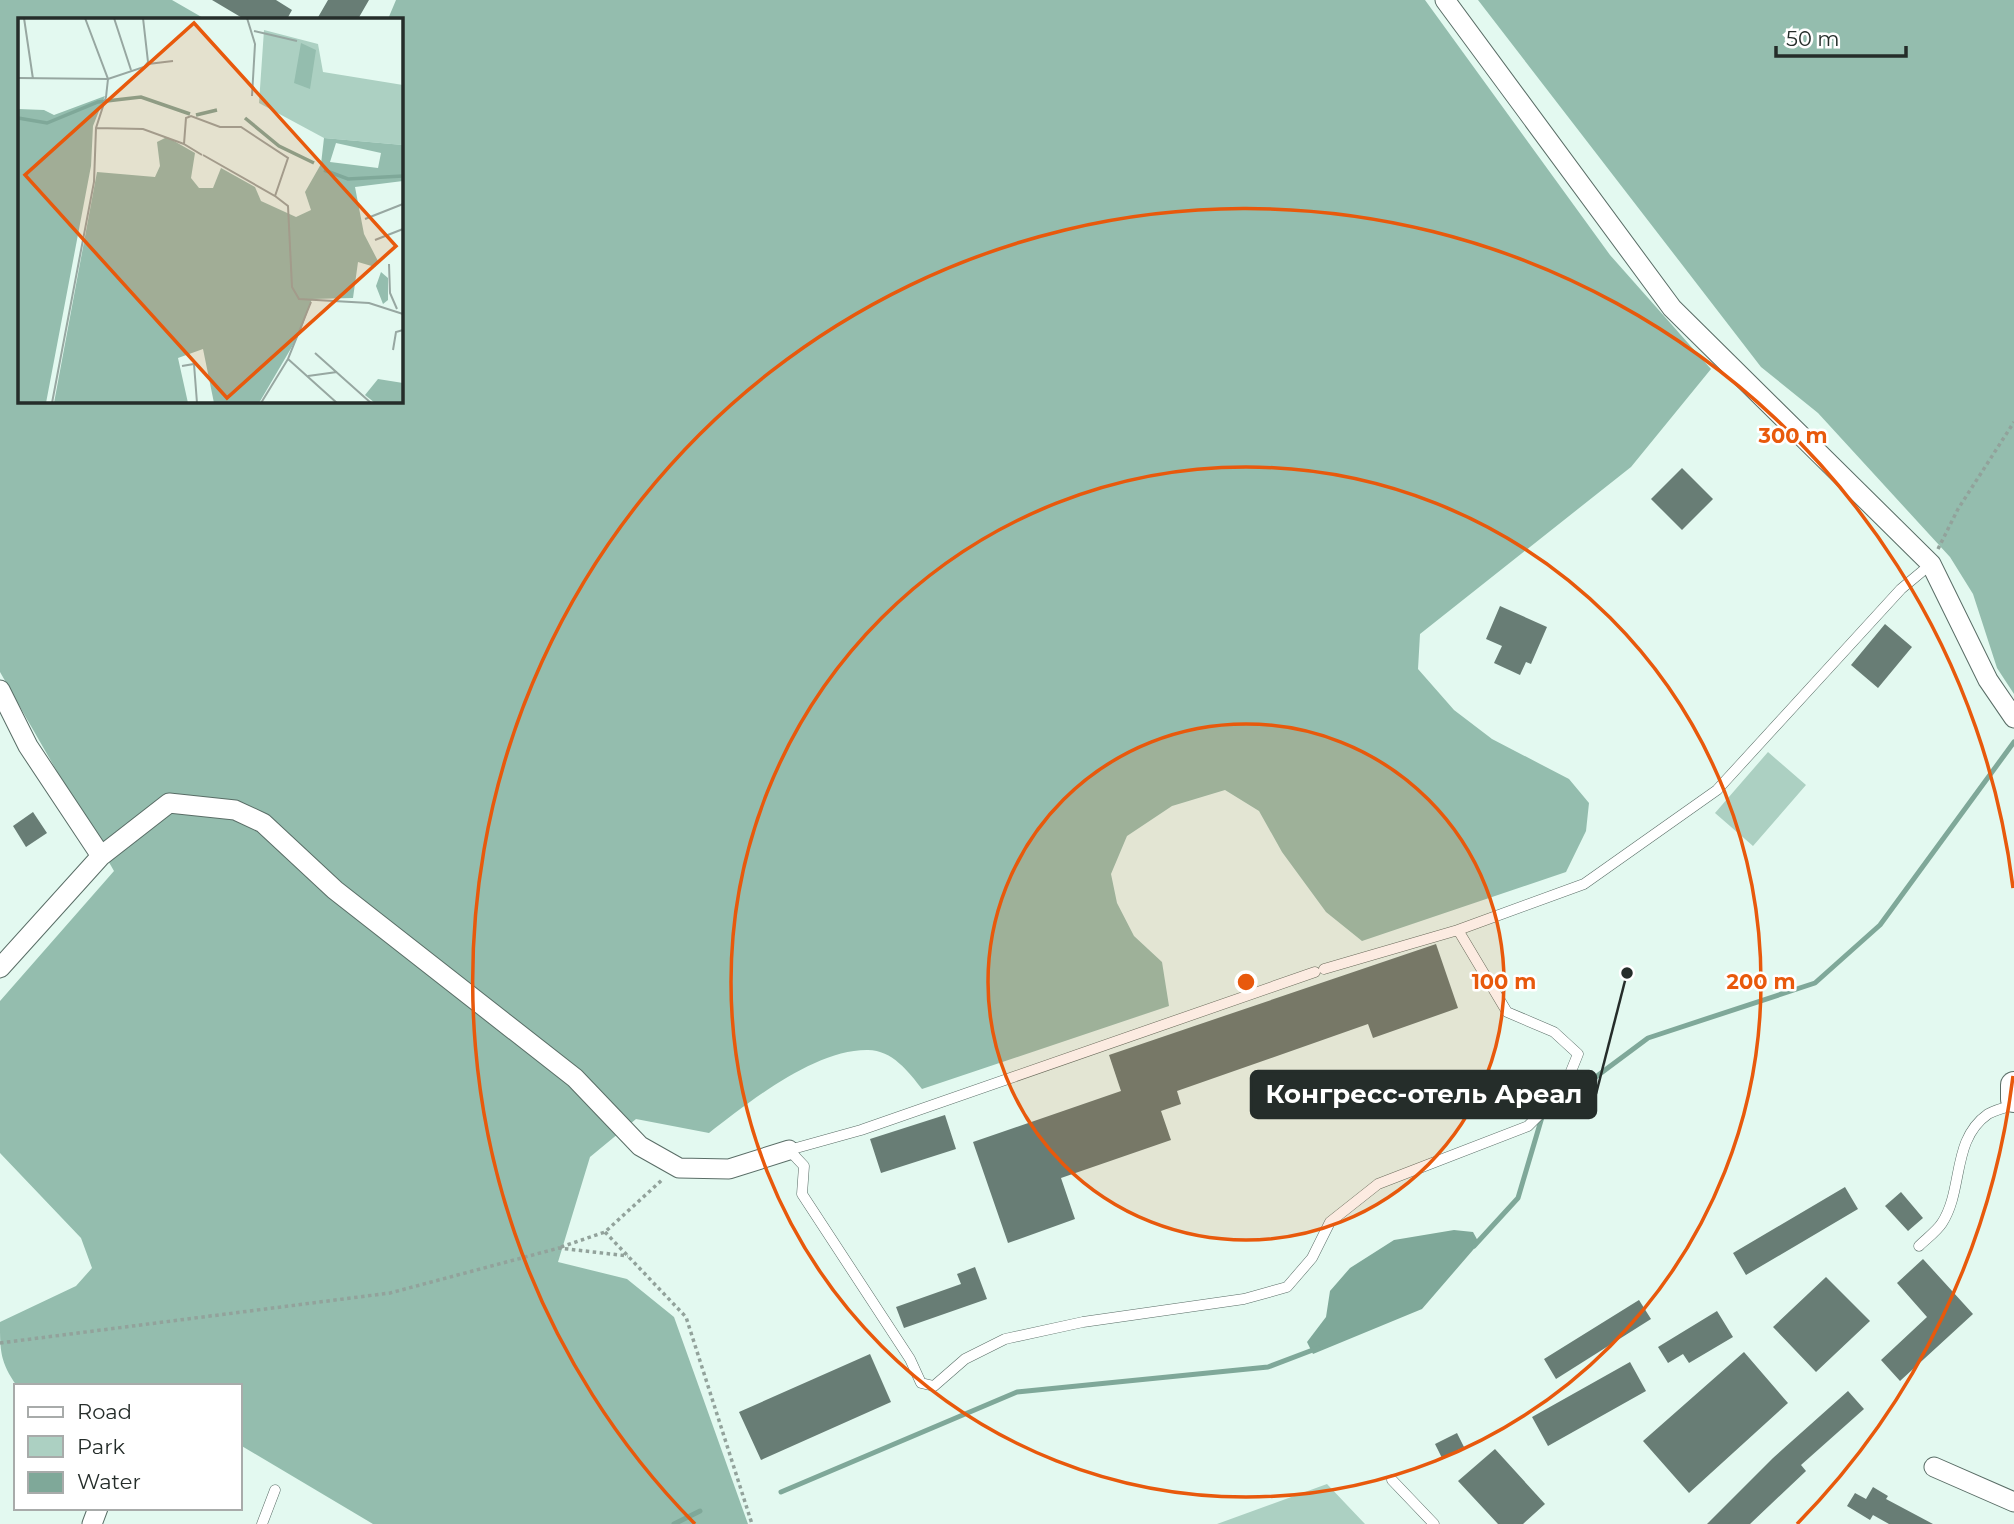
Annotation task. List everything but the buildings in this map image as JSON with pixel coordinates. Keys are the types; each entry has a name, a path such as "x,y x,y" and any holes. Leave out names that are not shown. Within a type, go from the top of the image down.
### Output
{"street":[{"path":"1445,0 1672,308 1931,564 1988,680 2014,718"},
{"path":"0,690 27,746 102,856"},
{"path":"0,968 102,856 169,803 234,810 263,823 335,890 575,1078 640,1146 679,1168 729,1169 789,1150"},
{"path":"2014,1084 2014,1099"},
{"path":"1934,1467 2014,1502"}],"lane":[{"path":"1458,930 1507,1012 1554,1032 1578,1054 1563,1091 1528,1126 1378,1184 1329,1222 1312,1258 1287,1287 1244,1299 1083,1322 1005,1339 965,1359 934,1387 921,1383 910,1359 802,1194 804,1166 789,1150 861,1130 1319,971 1458,930 1584,884 1717,790 1901,589 1931,564"},
{"path":"1919,1246 1942,1224 1953,1200 1959,1161 1972,1133 1988,1114 2014,1105"},
{"path":"1392,1480 1434,1524"},
{"path":"262,1524 275,1490"}],"path":[{"path":"1931,564 1958,509 2014,422"},
{"path":"0,1343 390,1293 559,1248 605,1232 668,1174 679,1168"},
{"path":"605,1232 686,1317 752,1524"},
{"path":"559,1248 628,1256"}],"green space":[{"path":"1768,752 1806,785 1753,846 1715,813"},
{"path":"1327,1484 1365,1524 1217,1524"}],"shaded area":[{"path":"0,0 172,0 203,18 18,18 18,402 402,402 402,18 388,18 396,0 1425,0 1610,255 1711,369 1631,467 1420,634 1418,669 1454,710 1492,739 1569,779 1589,803 1586,831 1566,872 1362,941 1326,912 1282,852 1259,811 1225,790 1172,806 1127,836 1111,874 1117,903 1134,936 1162,962 1169,1006 922,1089 906,1069 885,1054 868,1050 848,1052 826,1058 784,1079 709,1133 636,1119 590,1157 558,1262 627,1279 674,1317 748,1524 373,1524 242,1446 242,1384 16,1384 2,1356 0,1322 76,1286 92,1268 81,1238 0,1153 0,1001 114,871 0,672"},
{"path":"1478,0 2014,0 2014,694 1997,668 1973,594 1950,557 1818,413 1761,367"}],"water":[{"path":"1454,1230 1473,1232 1479,1243 1422,1309 1313,1354 1307,1342 1326,1317 1330,1291 1350,1268 1394,1240"}],"waterway":[{"path":"1474,1246 1518,1198 1542,1117 1648,1038 1815,983 1880,925 2014,742"},
{"path":"781,1492 1017,1392 1268,1367 1318,1348"},
{"path":"674,1524 700,1511"}],"place":[{"name":"Конгресс-отель Ареал","path":"1627,973"}]}
